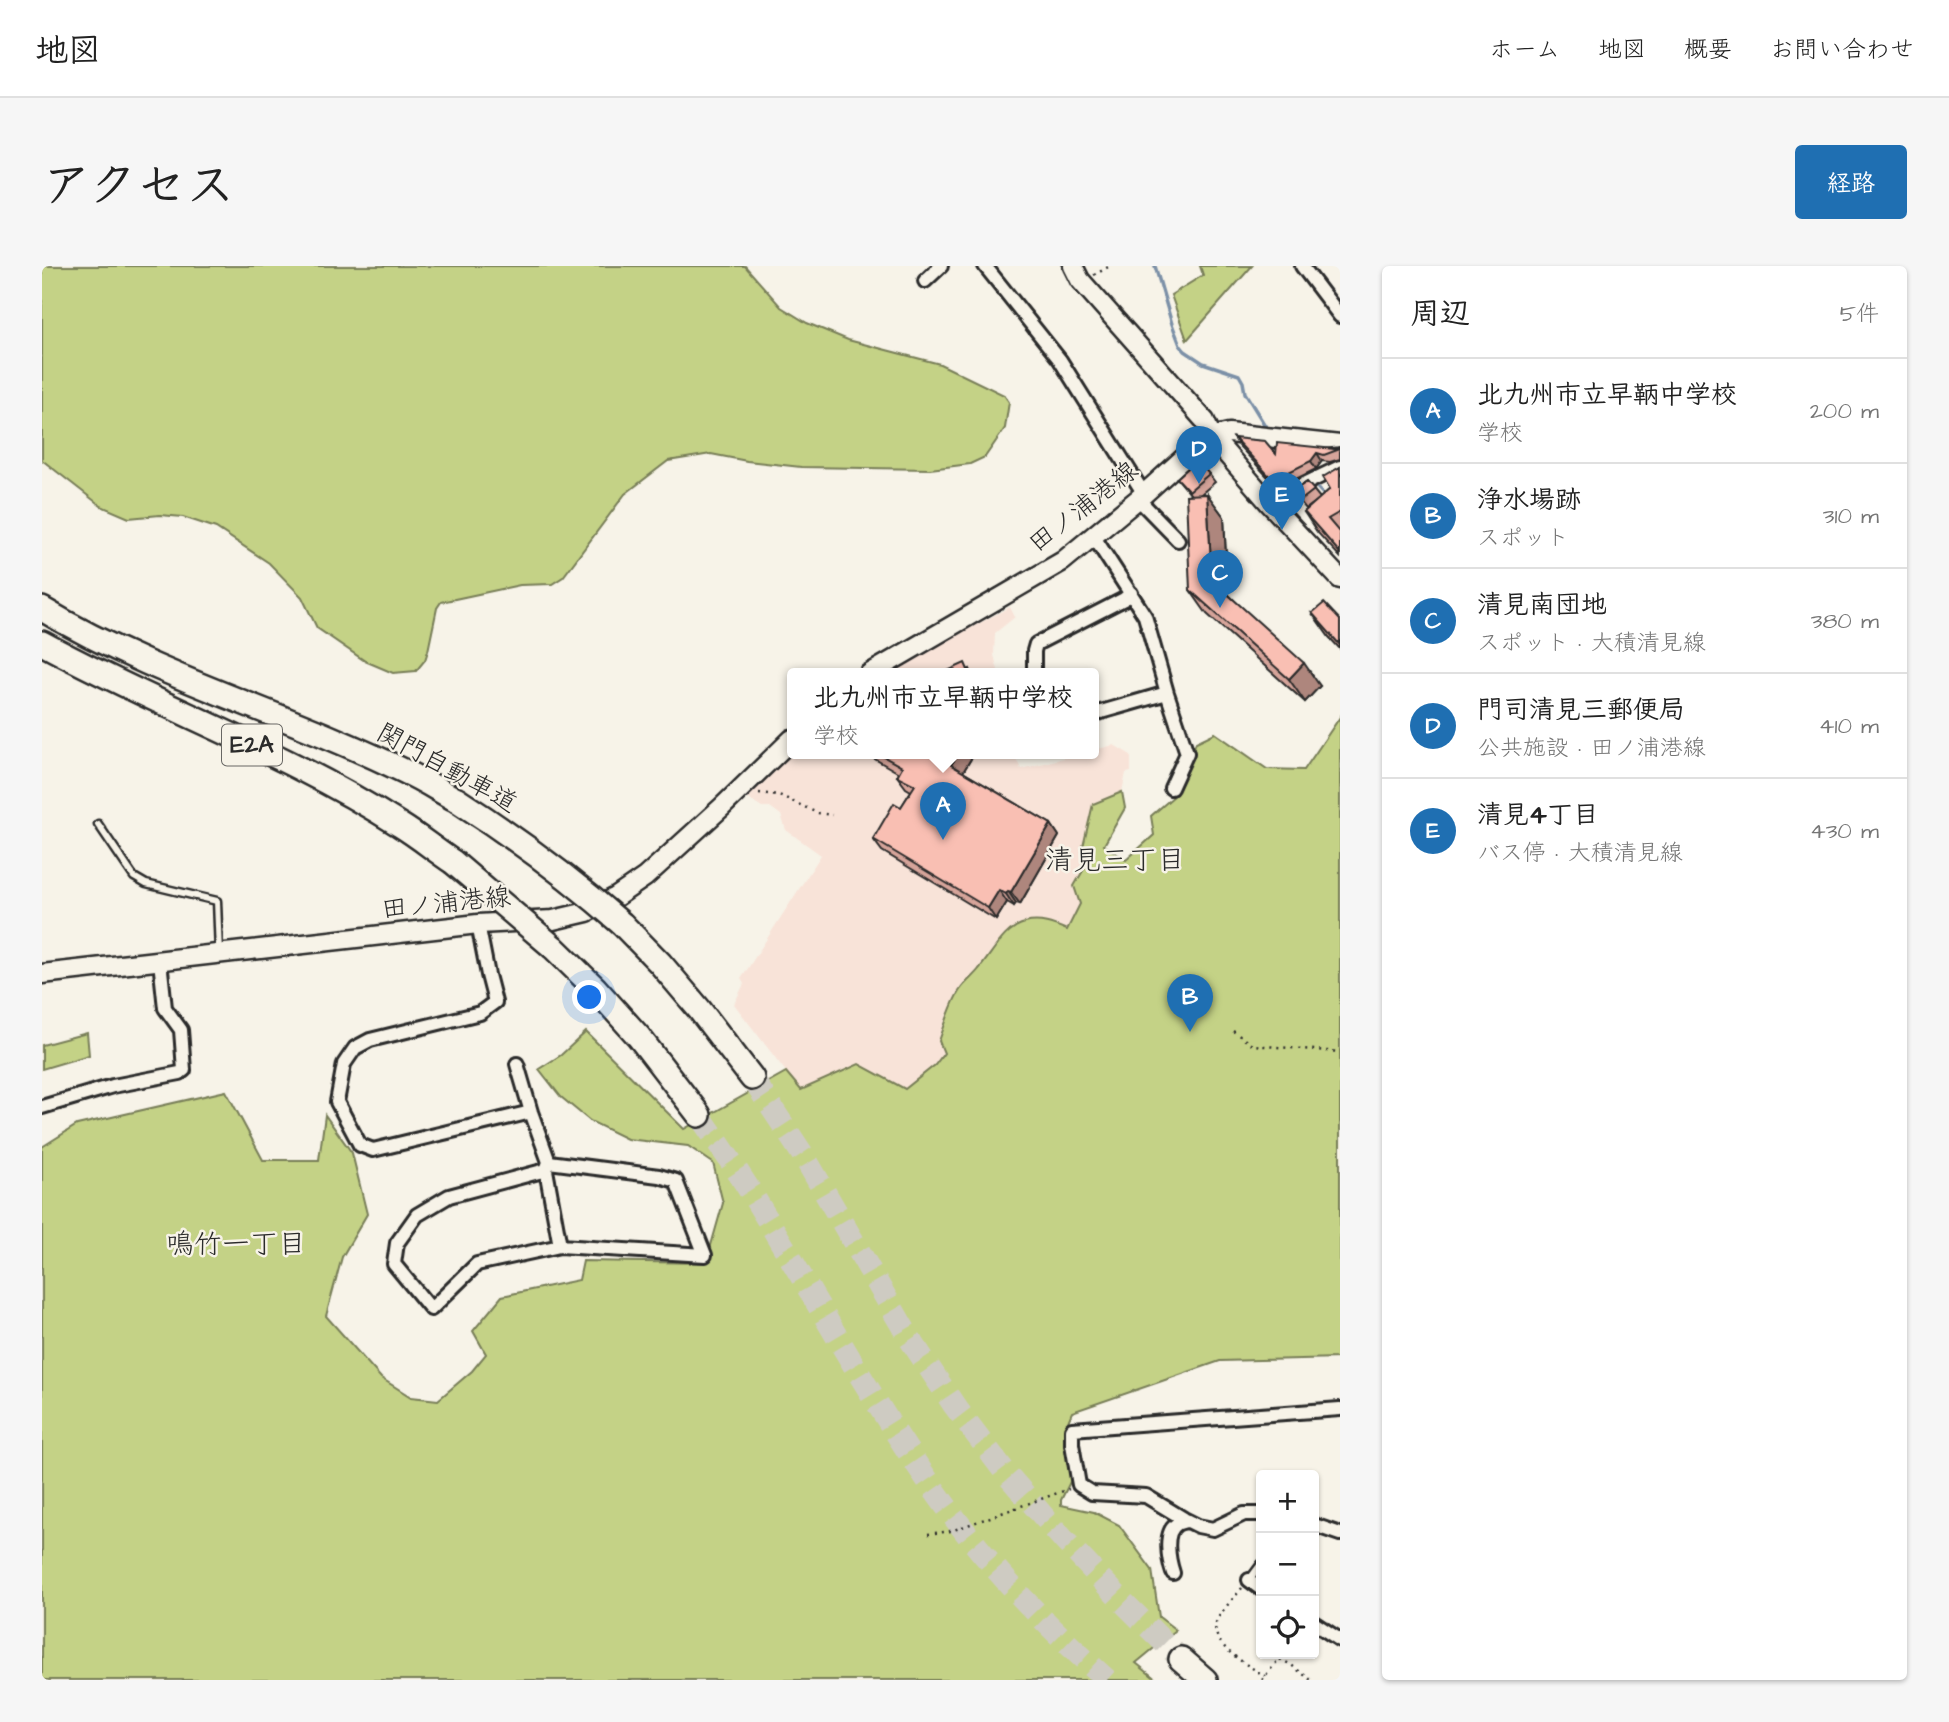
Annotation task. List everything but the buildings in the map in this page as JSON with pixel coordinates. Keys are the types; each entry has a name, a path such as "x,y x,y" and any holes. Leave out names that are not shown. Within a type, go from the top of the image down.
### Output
{"highway":[{"name":"関門自動車道","path":"42,609 75,629 134,658 348,746 407,772 457,800 542,857 622,925 660,963 752,1078"},
{"name":"E2A","path":"42,643 349,794 401,825 453,862 553,947 595,988 639,1037 699,1115"},
{"path":"1181,1659 1205,1680"}],"main road":[{"path":"1073,266 1080,280 1205,421 1212,437 1340,579"},
{"path":"1212,437 1229,433 1340,445"},
{"name":"田ノ浦港線","path":"879,668 1063,561 1212,437"},
{"name":"田ノ浦港線","path":"42,974 478,924 553,920 587,912 617,897 645,877 787,745"}],"street":[{"path":"925,281 941,266"},
{"path":"985,266 1060,360 1141,497 1178,540"},
{"path":"1302,266 1340,316"},
{"path":"1270,504 1286,493 1340,467"},
{"path":"1094,537 1145,615 1187,753 1171,788"},
{"path":"1034,668 1036,644 1131,593"},
{"path":"1099,713 1167,693"},
{"path":"478,924 495,1002 480,1013 370,1040 355,1048 344,1064 337,1102 359,1145 373,1150 531,1112"},
{"path":"42,1107 113,1086 184,1070 181,1030 165,1009 160,961"},
{"path":"517,1064 548,1166 560,1246"},
{"path":"548,1166 659,1176 676,1181 705,1255 560,1246 477,1264 431,1309 394,1264 397,1243 416,1215 449,1196 548,1166"},
{"path":"1256,1514 1244,1514 1213,1529 1187,1521 1146,1496 1092,1493 1079,1485 1072,1429 1340,1409"},
{"path":"1173,1573 1168,1555 1171,1532 1179,1522 1187,1521"},
{"path":"1319,1527 1340,1534"},
{"path":"1249,1580 1256,1585"},
{"path":"1319,1626 1340,1640"}],"lane":[{"path":"97,824 134,877 146,884 216,901 219,955"},
{"path":"1249,1580 1256,1571"}],"path":[{"path":"743,787 748,791 779,795 817,813 832,815"},
{"path":"1233,1031 1252,1045 1340,1052"},
{"path":"928,1534 951,1531 1079,1485"},
{"path":"1249,1580 1217,1620 1215,1628 1218,1642 1264,1678 1279,1659 1311,1680"}],"shaded area":[{"path":"1010,607 1015,617 995,633 994,655 997,668 895,668"},
{"path":"1114,745 1131,755 1131,772 1126,773 1122,792 1093,804 1091,857 1074,885 1080,904 1067,931 1054,924 1026,922 1015,927 1003,938 978,972 960,990 945,1053 935,1065 905,1089 859,1064 800,1090 734,1004 744,984 741,979 821,855 786,830 781,815 744,796 787,755 787,759 1016,759 1021,769 1060,759 1099,759 1099,749"}],"green space":[{"path":"42,266 745,266 781,307 807,323 848,340 940,364 1004,395 1009,402 1005,428 985,457 970,464 930,469 801,467 711,454 668,461 625,494 563,577 552,584 520,585 441,602 437,608 425,660 416,671 393,673 365,661 317,628 302,597 269,563 216,528 183,517 160,515 129,518 101,506 42,460"},
{"path":"1200,266 1252,266 1187,340 1171,295 1203,275"},
{"path":"1340,717 1340,1358 1220,1361 1072,1412 1065,1429 1071,1480 1061,1505 1094,1512 1119,1525 1152,1570 1159,1617 1176,1630 1136,1663 1157,1680 42,1680 42,1147 77,1125 226,1091 263,1160 319,1160 325,1115 352,1153 367,1214 342,1257 326,1316 381,1378 411,1397 438,1400 472,1371 486,1354 473,1331 502,1296 579,1280 583,1261 706,1263 723,1203 713,1163 688,1146 627,1139 590,1121 561,1097 539,1069 561,1055 586,1032 684,1129 786,1072 801,1090 859,1064 905,1089 935,1065 944,1053 939,1041 957,995 1011,930 1025,923 1036,922 1067,930 1080,904 1074,886 1091,857 1082,851 1093,804 1122,792 1125,808 1104,845 1126,860 1154,835 1151,816 1174,796 1196,742 1215,733 1267,769 1304,770"},
{"path":"87,1033 89,1055 42,1069 42,1045"}],"waterway":[{"path":"1155,266 1180,345 1203,363 1239,375 1245,393 1269,432"},
{"path":"1314,484 1325,496"}],"tunnel":[{"path":"752,1078 805,1158 908,1336 954,1405 1005,1472 1064,1540 1181,1659"},
{"path":"699,1115 752,1194 896,1432 948,1509 1023,1599 1107,1680"}],"place":[{"name":"門司清見三郵便局","path":"1199,484"},
{"name":"清見4丁目","path":"1282,530"},
{"name":"清見南団地","path":"1220,608"},
{"name":"北九州市立早鞆中学校","path":"943,840"},
{"name":"浄水場跡","path":"1190,1032"}],"district":[{"name":"清見三丁目","path":"1115,860"},
{"name":"鳴竹一丁目","path":"236,1244"}]}
